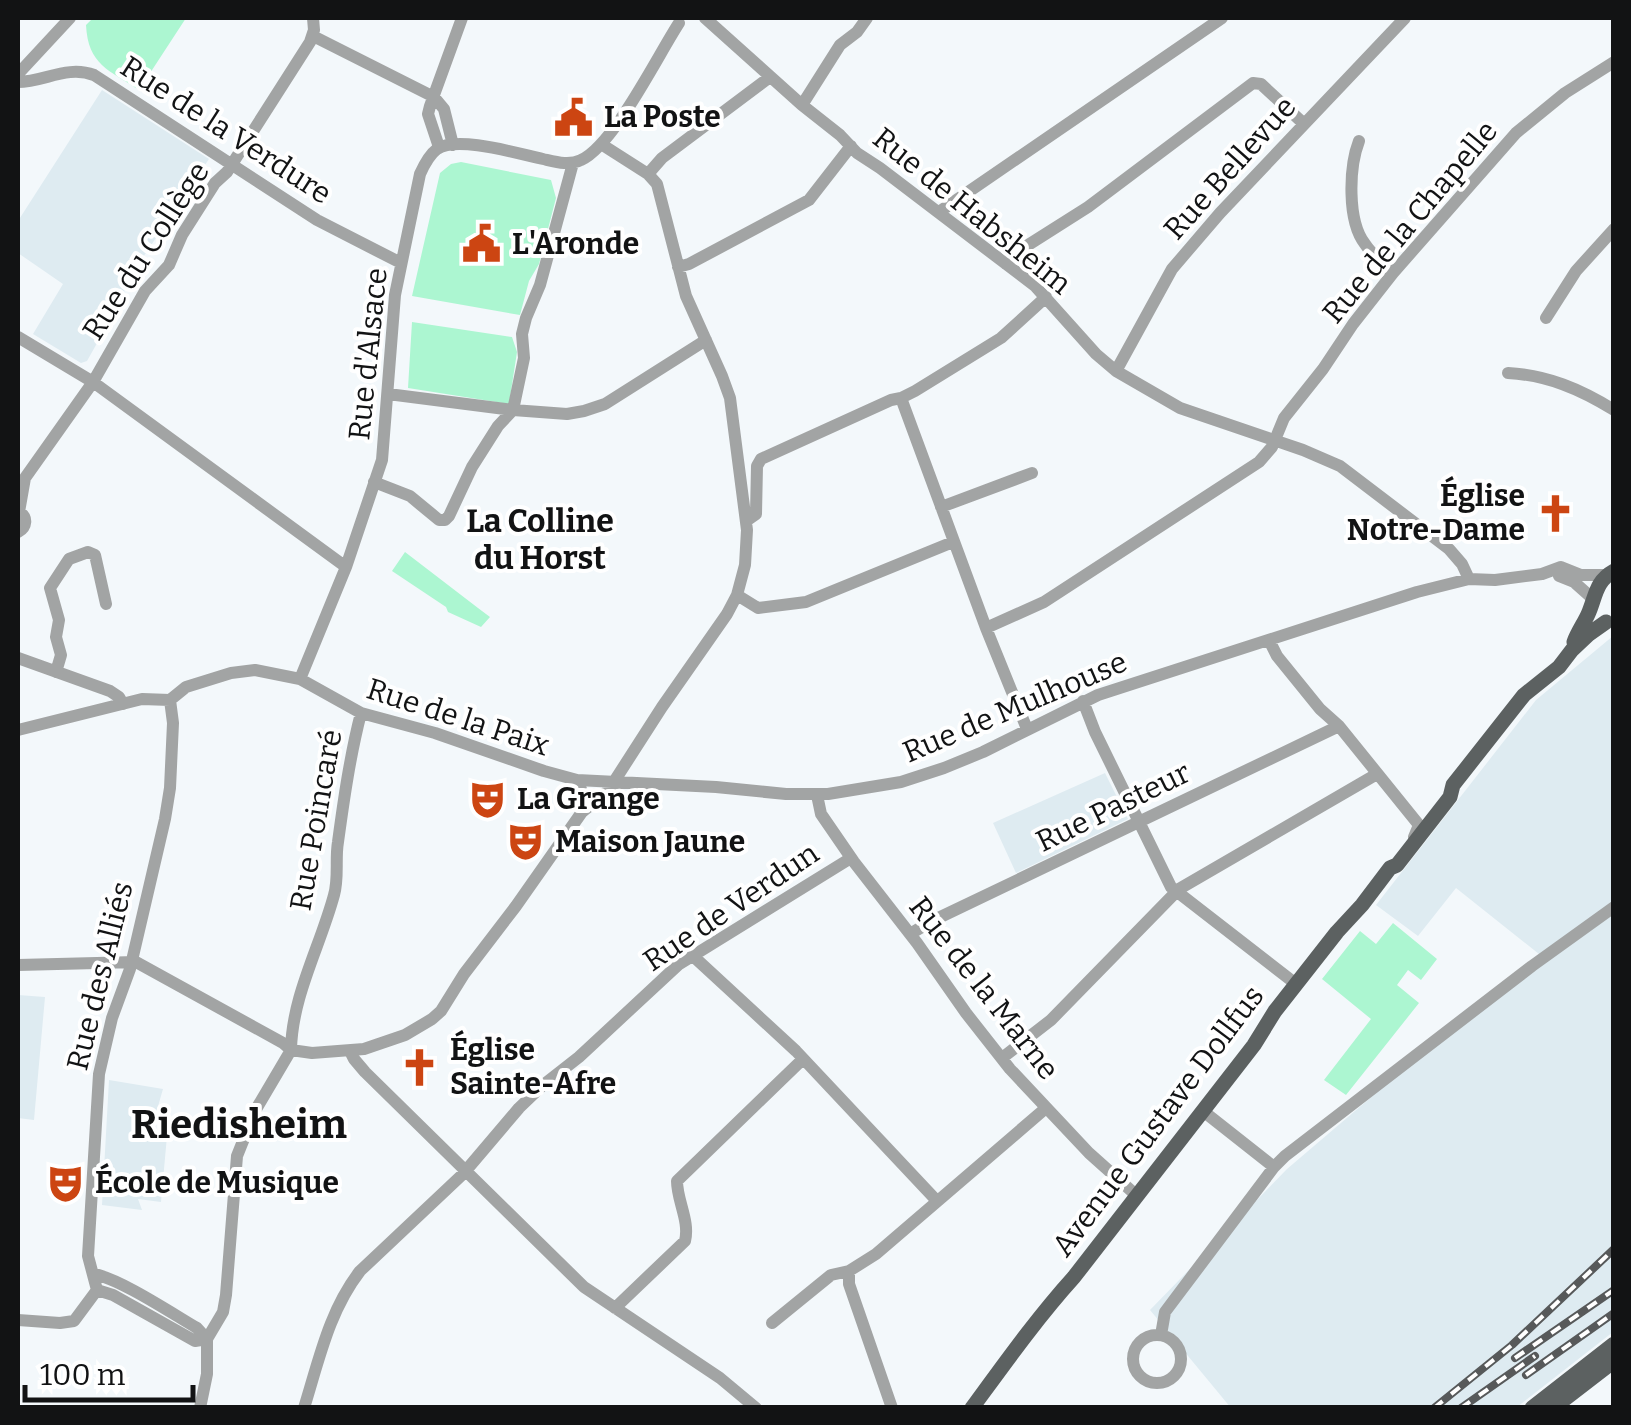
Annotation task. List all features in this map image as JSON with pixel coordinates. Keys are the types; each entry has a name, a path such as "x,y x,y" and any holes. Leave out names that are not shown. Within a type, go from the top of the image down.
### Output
{"main road":[{"name":"Avenue Gustave Dollfus","path":"1572,650 1594,593 1610,573"},
{"path":"1592,602 1596,616 1610,623"},
{"name":"Avenue Gustave Dollfus","path":"972,1408 1254,1045 1296,984 1390,868 1397,865 1524,696 1559,667 1589,634 1610,623"},
{"name":"Avenue Gustave Dollfus","path":"1390,868 1390,861 1417,822 1443,791 1453,786"},
{"path":"1532,1408 1614,1344"},
{"path":"1553,1408 1614,1360"}],"street":[{"path":"18,74 70,18"},
{"path":"313,18 313,36 434,96 444,109 446,146 562,171 594,162 677,20 691,26 704,18"},
{"path":"434,96 462,18"},
{"name":"Rue de Habsheim","path":"704,18 872,165 1046,298 1096,354 1116,370 1180,408 1326,459 1368,486 1458,558 1469,579"},
{"path":"802,105 840,44 858,32 867,18"},
{"path":"938,212 1222,18"},
{"name":"Rue Bellevue","path":"1116,370 1172,269 1220,212 1405,18"},
{"name":"Rue du Collège","path":"18,532 26,522 18,511 26,478 93,382 144,291 170,265 182,234 215,182 227,172 313,36"},
{"name":"Rue de la Chapelle","path":"986,628 1044,602 1268,454 1284,418 1353,324 1516,133 1565,93 1614,62"},
{"name":"Rue de la Verdure","path":"18,82 67,71 86,72 318,220 400,263"},
{"path":"648,174 662,158 770,77"},
{"path":"1006,264 1014,254 1088,208 1253,83 1260,84 1303,123"},
{"path":"1358,142 1352,162 1351,194 1359,234 1393,273"},
{"name":"Rue d'Alsace","path":"300,679 346,568 382,460 400,263 420,174 426,162 446,146"},
{"path":"678,267 809,200 852,146"},
{"path":"18,965 132,961 292,1050 312,1054 374,1047 425,1024 441,1011 582,812 608,792 737,595 744,564 746,521 730,398 686,296 662,198 648,174 604,147"},
{"path":"374,482 410,496 433,517 445,520 472,467 513,410 524,358 522,334 540,285 572,167"},
{"path":"1546,318 1576,271 1610,238"},
{"path":"746,521 756,514 760,459 902,398 1001,338 1046,298"},
{"path":"18,337 93,382 346,568"},
{"path":"388,394 568,414 605,404 706,340"},
{"path":"1508,373 1535,374 1614,410"},
{"path":"902,398 953,542 1027,729"},
{"path":"492,407 498,426"},
{"path":"941,507 1032,472"},
{"path":"737,595 758,608 806,602 953,542"},
{"path":"56,672 60,655 56,638 59,620 50,588 69,559 88,552 96,555 106,604"},
{"name":"Rue de Mulhouse","path":"613,783 818,795 883,786 961,762 1083,701 1417,592 1469,579 1542,574 1561,567 1580,575 1610,573"},
{"path":"1542,574 1574,582 1592,602"},
{"path":"1269,640 1276,656 1420,826 1414,842"},
{"path":"18,658 110,691 123,704"},
{"name":"Rue de la Paix","path":"18,730 148,698 170,700 186,688 255,670 300,679 360,714 435,733 577,780 613,783"},
{"name":"Rue des Alliés","path":"97,1290 88,1256 99,1074 109,1029 132,961 170,788 170,700"},
{"path":"1083,701 1094,732 1171,888 1296,984"},
{"name":"Rue Poincaré","path":"292,1050 291,1032 306,976 334,894 349,761 360,714"},
{"name":"Rue Pasteur","path":"910,934 1339,726"},
{"path":"1002,1058 1051,1020 1176,892 1377,774"},
{"path":"577,780 583,794 582,812"},
{"name":"Rue de la Marne","path":"818,795 820,814 966,1013 1046,1108 1136,1196"},
{"name":"Rue de Verdun","path":"304,1408 346,1289 466,1170 519,1108 678,966 851,858"},
{"path":"1161,1335 1166,1312 1274,1166 1614,907"},
{"path":"693,956 803,1059 937,1202"},
{"path":"200,1408 207,1374 207,1339 223,1312 226,1295 237,1156 255,1112 292,1050"},
{"path":"350,1052 365,1072 584,1287 720,1378 739,1403 756,1408"},
{"path":"615,1308 685,1240 687,1227 677,1181 803,1059"},
{"path":"772,1323 831,1275 849,1271 876,1254 1046,1108"},
{"path":"1203,1110 1274,1166"},
{"path":"849,1271 849,1284 892,1408"},
{"path":"92,1274 113,1280 198,1328 207,1339"},
{"path":"18,1320 74,1321 97,1290 195,1341 207,1339"}],"shaded area":[{"path":"102,90 209,159 125,284 124,295 87,361 81,363 33,334 63,284 18,253 18,221"},
{"path":"1613,636 1613,1332 1517,1407 1231,1408 1150,1310 1287,1169 1539,954 1456,888 1418,936 1376,905 1536,700"},
{"path":"1105,773 1128,819 1016,873 993,823"},
{"path":"18,995 45,997 34,1120 18,1118"},
{"path":"109,1080 163,1089 150,1134 167,1136 161,1202 138,1199 142,1210 102,1205"}],"green space":[{"path":"93,18 186,18 139,90 96,58 86,25"},
{"path":"461,162 551,180 556,198 539,264 529,281 520,315 412,296 440,173"},
{"path":"412,322 512,337 517,352 509,404 408,388"},
{"path":"405,552 490,617 481,627 448,612 392,571"},
{"path":"1393,923 1437,959 1421,980 1408,970 1397,985 1419,1003 1346,1095 1324,1080 1371,1019 1322,979 1360,931 1376,944"}],"railway":[{"path":"1434,1408 1512,1345 1614,1249"},
{"path":"1515,1358 1614,1290"},
{"path":"1526,1375 1614,1313"},
{"path":"1461,1408 1535,1356"}],"place":[{"name":"La Poste","path":"574,117"},
{"name":"L'Aronde","path":"482,244"},
{"name":"Église Notre-Dame","path":"1555,513"},
{"name":"La Grange","path":"487,799"},
{"name":"Maison Jaune","path":"525,842"},
{"name":"Église Sainte-Afre","path":"420,1067"},
{"name":"École de Musique","path":"65,1183"}],"district":[{"name":"La Colline du Horst","path":"540,540"},
{"name":"Riedisheim","path":"239,1125"}]}
